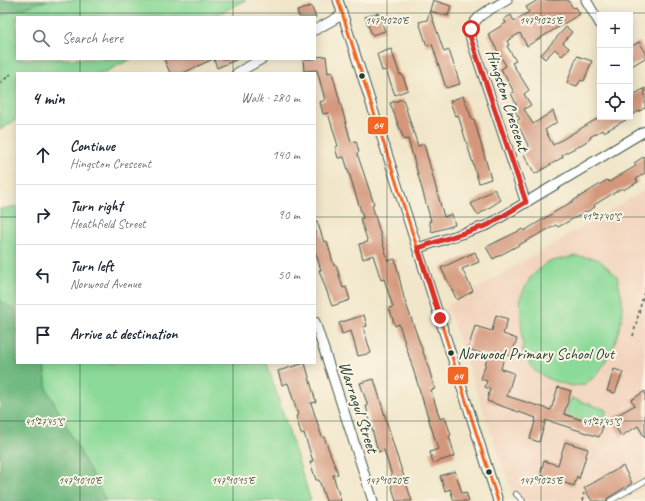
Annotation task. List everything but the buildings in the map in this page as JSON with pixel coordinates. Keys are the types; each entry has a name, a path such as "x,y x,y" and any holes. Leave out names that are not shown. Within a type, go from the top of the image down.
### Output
{"street":[{"path":"338,0 498,501"},
{"name":"Hingston Crescent","path":"507,0 478,17 473,22 470,36 526,202"},
{"path":"586,0 597,19"},
{"path":"316,29 342,15"},
{"path":"239,72 260,60"},
{"path":"418,248 488,225 645,131"},
{"name":"Warragul Street","path":"316,325 373,501"}],"lane":[{"path":"610,501 645,481"},
{"path":"516,494 523,501"}],"path":[{"path":"0,83 11,74"},
{"path":"633,336 645,288"},
{"path":"582,501 584,493"}],"shaded area":[{"path":"645,190 645,487 622,501 515,501 447,306"}],"green space":[{"path":"0,0 246,0 215,16 16,16 16,60 129,60 105,72 16,72 16,120 0,130"},
{"path":"0,0 48,0 0,16"},
{"path":"16,206 16,364 267,364 311,501 0,501 0,209"},
{"path":"576,256 598,259 617,276 622,298 622,319 614,346 598,374 584,385 571,386 551,380 535,371 523,353 520,298 530,278 547,262"},
{"path":"0,300 16,311 16,364 44,364 47,389 106,501 0,501"},
{"path":"571,398 607,410 602,429 565,417"}],"transit line":[{"name":"64","path":"338,0 498,501"}],"place":[{"name":"Norwood Primary School Out","path":"451,353"}],"route":[{"path":"440,318 418,248 488,225 526,202 470,36 471,29"}]}
